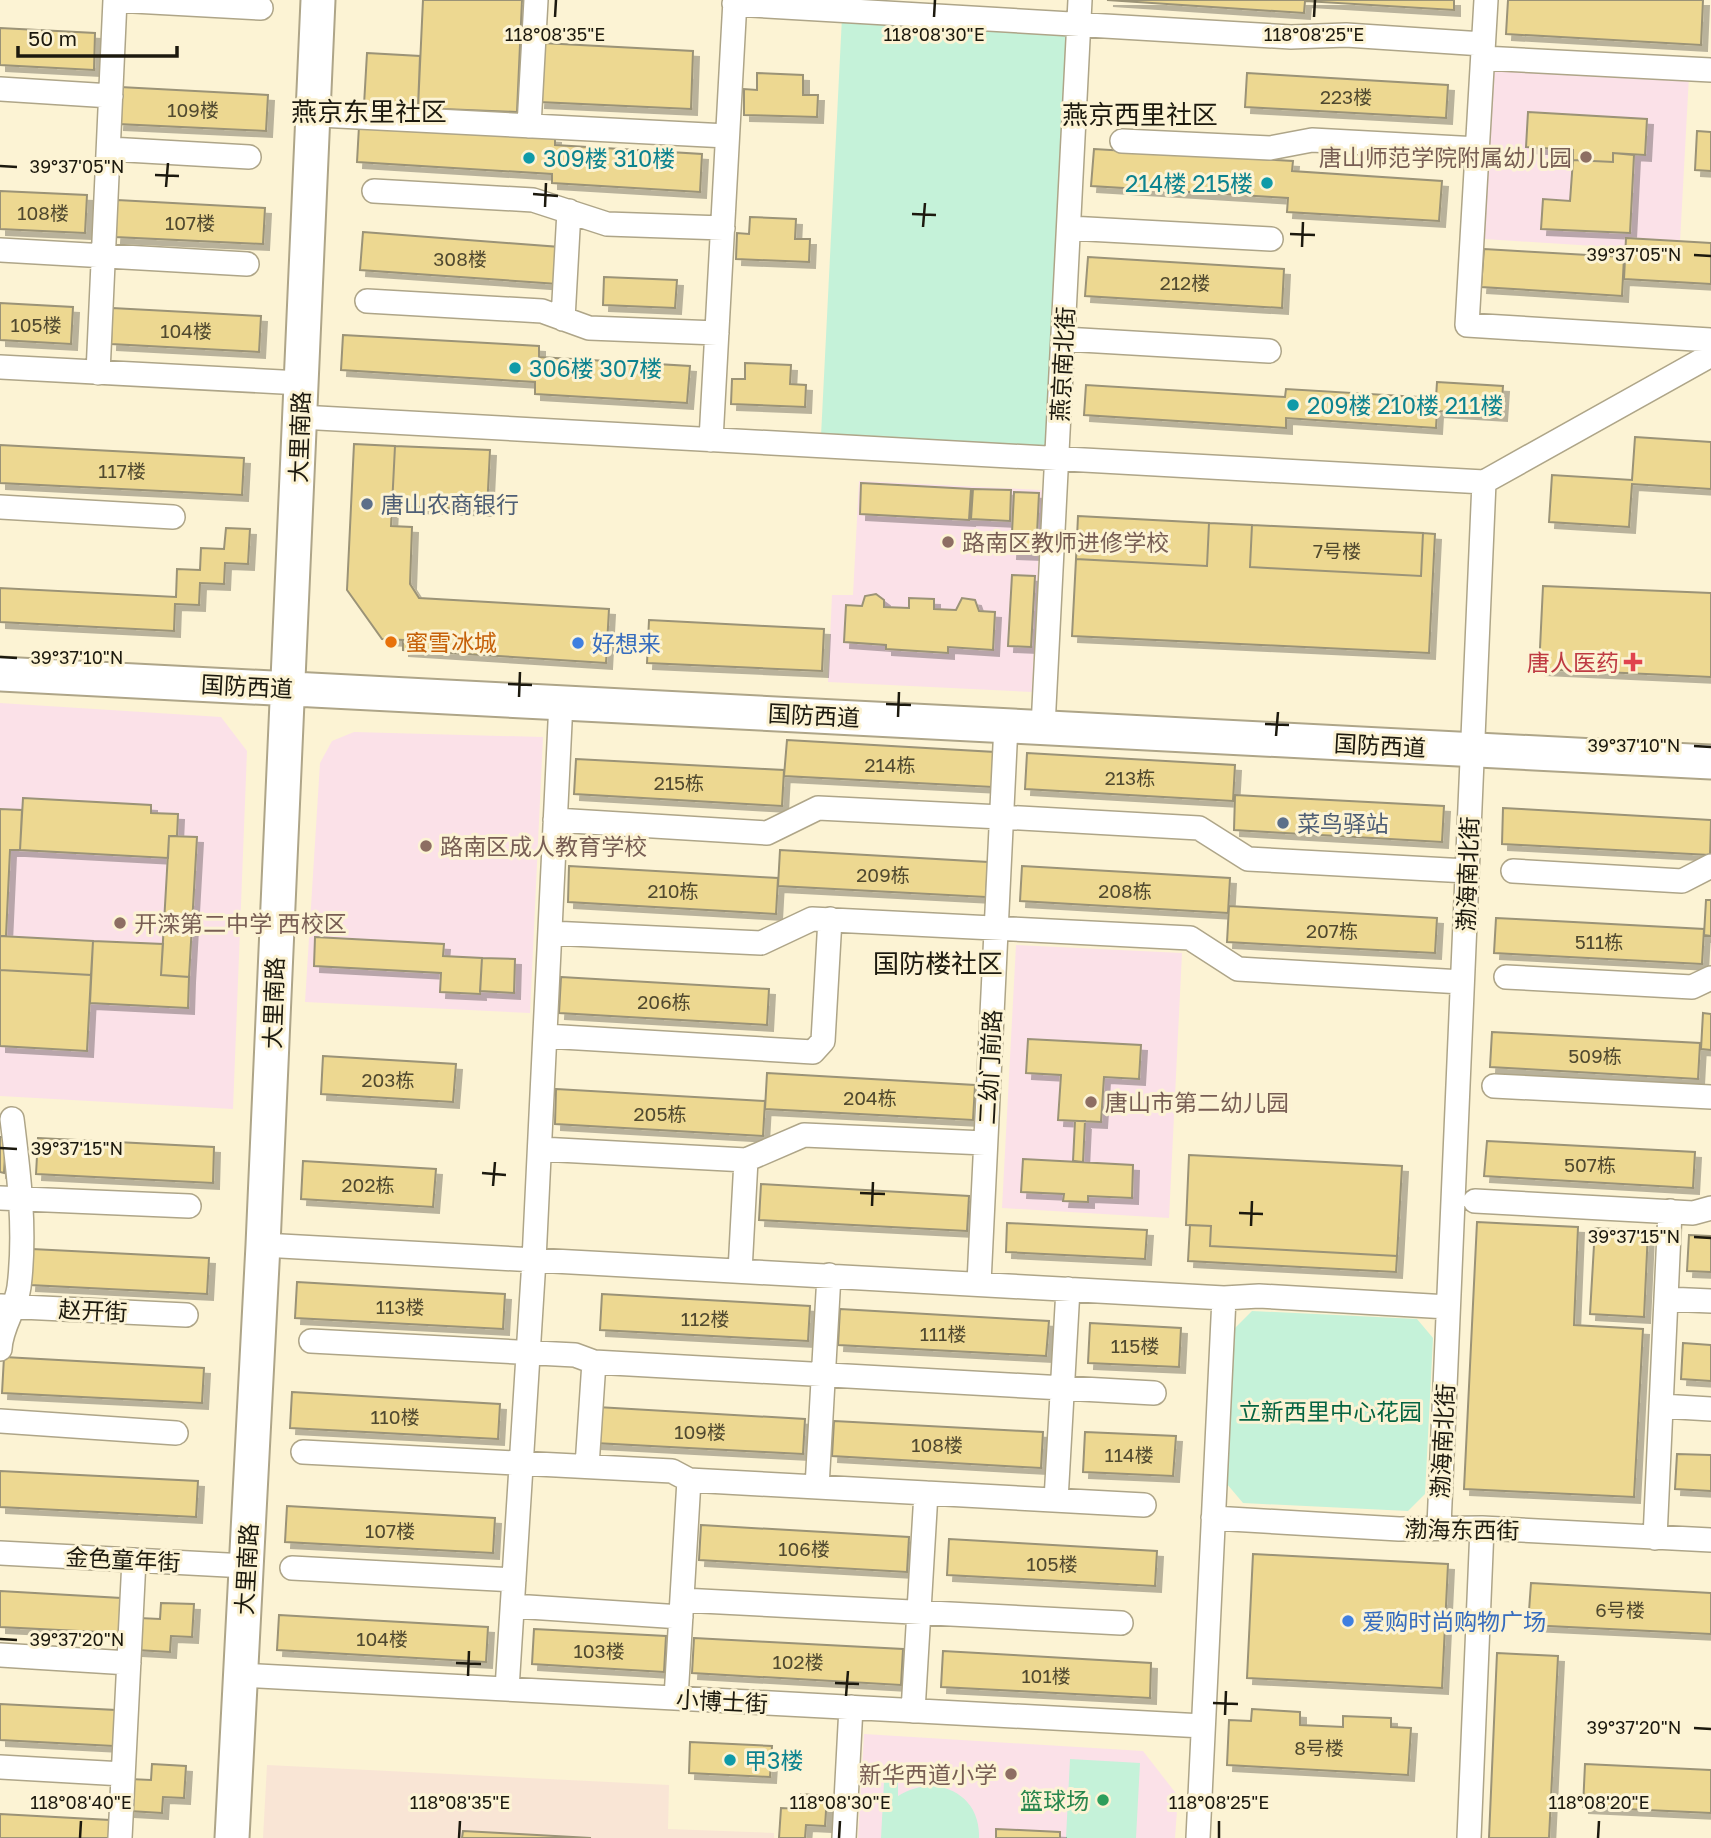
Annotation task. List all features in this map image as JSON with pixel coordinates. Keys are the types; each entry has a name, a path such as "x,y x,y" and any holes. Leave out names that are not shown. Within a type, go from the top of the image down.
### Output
{"street":[{"path":"98,373 115,0 261,8"},
{"name":"大里南路","path":"232,1838 263,1245 318,0"},
{"path":"529,126 536,0"},
{"name":"燕京南北街","path":"1043,727 1080,0"},
{"path":"1486,0 1467,325 1711,340"},
{"path":"711,440 734,2 1291,37 1346,35 1483,51 1711,70"},
{"path":"0,89 111,96"},
{"path":"319,115 727,136"},
{"path":"1122,141 1270,148 1312,140 1478,149"},
{"path":"108,149 248,157"},
{"path":"374,191 533,200 607,224 723,228"},
{"path":"564,319 569,211"},
{"path":"1069,228 1271,239"},
{"path":"0,250 247,264"},
{"path":"367,301 542,311 589,328 717,333"},
{"path":"1064,339 1269,351"},
{"path":"300,416 1484,482 1711,355"},
{"path":"0,367 301,383"},
{"name":"渤海南北街","path":"1439,1526 1484,482"},
{"path":"0,507 173,517"},
{"name":"国防西道","path":"0,674 1711,762"},
{"path":"507,1689 529,1353 561,702"},
{"name":"二幼门前路","path":"979,1283 1006,725"},
{"path":"555,820 767,833 818,808 1199,828 1248,859 1467,871"},
{"path":"1513,871 1682,881 1711,866"},
{"path":"550,933 761,943 812,919 830,919 1190,938 1238,969 1462,982"},
{"path":"545,1035 813,1052 823,1041 830,919"},
{"path":"1506,977 1692,987 1711,978"},
{"path":"1494,1086 1711,1097"},
{"path":"0,1349 6,1306 19,1289 11,1198 12,1119"},
{"path":"540,1149 746,1160 804,1135 985,1143"},
{"path":"740,1270 746,1160"},
{"path":"11,1198 189,1206"},
{"path":"1475,1201 1693,1213 1711,1208"},
{"path":"1655,1538 1670,1212"},
{"path":"263,1245 1224,1298 1259,1296 1448,1307"},
{"path":"817,1487 829,1275"},
{"path":"1056,1500 1068,1289"},
{"path":"1198,1838 1224,1298"},
{"path":"1666,1298 1711,1301"},
{"name":"赵开街","path":"6,1306 186,1315"},
{"path":"311,1341 575,1355 594,1362 1154,1393"},
{"path":"587,1466 594,1362"},
{"path":"1661,1406 1711,1409"},
{"path":"0,1420 176,1433"},
{"path":"303,1452 672,1471 689,1479 1144,1505"},
{"path":"676,1698 689,1479"},
{"path":"913,1711 926,1493"},
{"name":"渤海东西街","path":"1213,1518 1399,1529 1439,1526 1711,1540"},
{"path":"1469,1838 1482,1528"},
{"name":"金色童年街","path":"0,1553 246,1566"},
{"path":"120,1838 134,1560"},
{"path":"292,1568 514,1580"},
{"path":"513,1606 919,1613 1121,1623"},
{"path":"0,1655 129,1662"},
{"name":"小博士街","path":"241,1675 1203,1726"},
{"path":"844,1838 851,1707"},
{"path":"0,1767 123,1774"}],"shaded area":[{"name":"唐山师范学院附属幼儿园","path":"1494,65 1689,76 1680,242 1626,248 1484,239"},
{"name":"路南区教师进修学校","path":"859,481 1042,490 1032,692 828,682 832,595 853,595"},
{"name":"开滦第二中学 西校区","path":"0,703 221,717 247,751 233,1109 0,1096"},
{"name":"路南区成人教育学校","path":"354,732 543,737 530,1013 305,1002 320,763 332,741"},
{"name":"唐山市第二幼儿园","path":"1016,945 1182,953 1169,1218 1002,1208"},
{"name":"新华西道小学","path":"864,1734 1143,1751 1178,1796 1175,1838 858,1838"},
{"path":"267,1765 669,1785 668,1829 774,1833 774,1838 263,1838"}],"green space":[{"path":"842,17 1069,28 1047,447 821,436"},
{"name":"立新西里中心花园","path":"1252,1311 1417,1319 1433,1338 1425,1494 1408,1511 1243,1503 1227,1484 1235,1328"},
{"name":"篮球场","path":"1070,1759 1140,1763 1136,1838 1066,1838"},
{"path":"884,1782 898,1782 898,1796 926,1786 953,1791 964,1798 972,1809 978,1822 979,1838 881,1838"}],"building":[{"path":"423,0 522,0 517,112 418,108"},
{"path":"1107,0 1454,0 1454,10 1305,1 1304,13"},
{"path":"1508,0 1703,0 1701,45 1506,34"},
{"path":"0,28 95,33 94,70 0,65"},
{"path":"542,43 693,51 691,109 539,102"},
{"path":"367,53 420,56 418,108 364,105"},
{"path":"757,73 803,75 803,95 818,95 817,117 744,115 744,89 757,90"},
{"path":"1247,73 1448,85 1446,118 1245,107"},
{"path":"120,87 268,95 266,131 118,124"},
{"path":"1528,112 1647,119 1645,155 1613,153 1613,162 1573,160 1573,150 1526,147"},
{"name":"309楼 310楼","path":"359,126 555,137 555,145 702,154 700,192 552,183 552,174 357,162"},
{"path":"1697,131 1711,132 1711,171 1695,170"},
{"name":"214楼 215楼","path":"1094,149 1293,161 1292,171 1442,181 1439,221 1287,212 1288,198 1091,186"},
{"path":"1613,153 1634,155 1630,233 1541,229 1543,199 1570,201 1573,160 1613,162"},
{"path":"0,191 87,195 85,233 0,229"},
{"path":"117,200 265,208 263,244 115,237"},
{"path":"750,217 796,219 795,239 810,239 809,262 736,259 737,233 749,234"},
{"path":"363,232 560,247 558,284 360,270"},
{"path":"1626,238 1711,243 1711,284 1624,279"},
{"path":"1484,249 1624,257 1622,296 1481,287"},
{"path":"1088,257 1284,269 1282,308 1085,296"},
{"path":"604,277 677,280 675,308 603,305"},
{"path":"0,303 73,307 71,344 0,340"},
{"path":"112,308 261,316 259,352 111,344"},
{"name":"306楼 307楼","path":"343,335 539,346 539,357 690,366 687,403 535,394 535,382 341,370"},
{"path":"745,363 791,365 790,384 806,385 805,407 731,404 732,379 745,379"},
{"name":"209楼 210楼 211楼","path":"1437,382 1503,386 1501,415 1437,411 1436,428 1286,418 1286,428 1084,415 1086,385 1285,397 1286,389 1436,398"},
{"path":"1635,437 1711,442 1711,489 1632,484 1629,527 1549,522 1552,475 1632,480"},
{"path":"354,444 395,446 391,526 412,527 410,584 419,598 609,609 606,663 403,650 403,640 382,639 347,590"},
{"path":"0,445 244,458 242,495 0,483"},
{"path":"395,446 490,450 487,510 392,506"},
{"path":"861,483 971,489 969,520 860,514"},
{"path":"973,489 1011,490 1010,521 971,519"},
{"path":"1014,492 1039,493 1036,554 1011,553"},
{"path":"1078,516 1209,523 1207,566 1076,559"},
{"path":"1209,523 1252,525 1250,567 1421,576 1423,533 1435,534 1429,653 1072,636 1076,559 1207,566"},
{"path":"1252,525 1423,533 1421,576 1250,567"},
{"path":"226,528 250,529 248,564 225,563 224,584 200,583 199,605 175,604 174,631 0,622 0,588 176,597 177,569 200,570 201,548 224,549"},
{"path":"1012,575 1035,576 1031,647 1008,646"},
{"path":"1543,586 1711,593 1711,677 1539,669"},
{"path":"876,594 884,600 884,607 909,608 909,598 934,599 934,609 956,610 962,598 975,600 979,611 995,612 993,650 948,647 948,653 886,649 886,645 844,642 846,605 862,606 865,596"},
{"path":"649,620 824,629 822,671 647,663"},
{"path":"787,740 995,752 993,787 784,776"},
{"path":"1027,753 1235,765 1233,801 1025,789"},
{"path":"576,759 784,770 782,806 574,794"},
{"path":"1235,795 1444,806 1442,842 1234,830"},
{"path":"23,798 151,805 151,813 178,814 177,836 169,836 168,858 20,850"},
{"path":"1503,808 1711,820 1710,855 1502,844"},
{"path":"0,809 22,810 20,850 10,850 6,936 0,936"},
{"path":"169,836 197,837 189,977 161,975"},
{"path":"780,850 988,862 986,897 778,886"},
{"path":"569,866 778,878 776,914 568,902"},
{"path":"1022,866 1230,878 1228,913 1020,901"},
{"path":"1706,900 1711,900 1711,936 1704,935"},
{"path":"1229,906 1437,918 1435,953 1227,942"},
{"path":"1496,918 1704,929 1702,964 1494,953"},
{"path":"0,936 93,941 91,975 0,970"},
{"path":"315,937 444,944 443,956 482,958 480,994 440,992 441,973 314,966"},
{"path":"93,941 163,944 161,975 189,977 188,1008 90,1003"},
{"path":"482,958 515,959 514,993 480,991"},
{"path":"0,970 91,975 87,1051 0,1046"},
{"path":"561,977 769,989 767,1025 559,1013"},
{"path":"1703,1013 1711,1014 1711,1050 1701,1049"},
{"path":"1492,1032 1700,1043 1698,1079 1490,1067"},
{"path":"1028,1039 1141,1045 1139,1079 1104,1077 1101,1122 1058,1120 1061,1075 1026,1073"},
{"path":"323,1056 456,1064 453,1102 321,1094"},
{"path":"767,1073 975,1085 973,1120 765,1109"},
{"path":"556,1089 765,1101 763,1136 555,1124"},
{"path":"1075,1121 1085,1121 1083,1162 1073,1161"},
{"path":"0,1137 6,1137 4,1173 0,1172"},
{"path":"38,1138 214,1147 213,1183 36,1174"},
{"path":"1487,1141 1695,1152 1693,1188 1484,1176"},
{"path":"1189,1155 1402,1166 1397,1256 1210,1246 1211,1226 1186,1225"},
{"path":"1023,1159 1133,1165 1132,1198 1088,1196 1088,1202 1063,1201 1064,1194 1021,1192"},
{"path":"303,1161 436,1169 433,1207 301,1199"},
{"path":"761,1184 969,1196 967,1231 759,1220"},
{"path":"1477,1222 1578,1227 1574,1325 1643,1329 1634,1497 1464,1489"},
{"path":"1007,1223 1147,1230 1145,1259 1006,1252"},
{"path":"1190,1225 1211,1226 1210,1246 1397,1256 1396,1272 1188,1261"},
{"path":"1595,1228 1648,1231 1644,1317 1590,1314"},
{"path":"1689,1235 1711,1236 1711,1272 1687,1271"},
{"path":"32,1249 209,1258 207,1294 30,1285"},
{"path":"297,1282 505,1294 503,1329 295,1318"},
{"path":"602,1294 810,1306 808,1341 600,1330"},
{"path":"840,1309 1049,1321 1046,1356 838,1345"},
{"path":"1090,1323 1181,1328 1179,1367 1088,1363"},
{"path":"1683,1343 1711,1345 1711,1381 1681,1379"},
{"path":"4,1357 204,1368 202,1403 2,1393"},
{"path":"292,1392 500,1404 498,1439 290,1428"},
{"path":"597,1407 805,1419 803,1454 595,1443"},
{"path":"834,1421 1043,1432 1041,1468 832,1456"},
{"path":"1085,1432 1176,1436 1173,1476 1083,1472"},
{"path":"1677,1454 1711,1455 1711,1491 1675,1489"},
{"path":"0,1471 198,1481 196,1517 0,1507"},
{"path":"287,1506 495,1518 493,1553 285,1542"},
{"path":"701,1525 909,1537 907,1572 699,1560"},
{"path":"949,1539 1157,1551 1155,1586 947,1575"},
{"name":"爱购时尚购物广场","path":"1253,1554 1448,1564 1442,1688 1247,1678"},
{"path":"1531,1583 1711,1593 1711,1634 1528,1625"},
{"path":"0,1591 121,1598 119,1633 0,1627"},
{"path":"161,1603 194,1604 192,1637 171,1636 170,1652 137,1650 139,1618 160,1619"},
{"path":"279,1615 488,1627 486,1662 277,1650"},
{"path":"534,1629 666,1636 664,1672 532,1664"},
{"path":"694,1638 903,1649 901,1685 692,1673"},
{"path":"943,1651 1151,1663 1150,1698 941,1687"},
{"path":"1497,1653 1558,1656 1549,1838 1489,1838"},
{"path":"0,1704 116,1710 114,1746 0,1740"},
{"path":"1252,1709 1300,1712 1300,1725 1343,1727 1343,1716 1391,1718 1391,1727 1411,1728 1408,1775 1227,1765 1229,1720 1251,1721"},
{"name":"甲3楼","path":"690,1742 772,1746 770,1777 689,1773"},
{"path":"152,1764 186,1766 184,1798 163,1797 162,1813 129,1811 130,1779 151,1780"},
{"path":"1585,1764 1711,1770 1711,1813 1583,1807"},
{"path":"801,1794 827,1796 825,1826 806,1825 805,1838 779,1838 781,1808 800,1809"},
{"path":"0,1814 110,1820 109,1838 0,1838"},
{"path":"996,1829 1060,1832 1060,1838 996,1838"},
{"path":"463,1831 591,1838 462,1838"}],"place":[{"name":"唐山师范学院附属幼儿园","path":"1586,157"},
{"name":"309楼 310楼","path":"529,158"},
{"name":"214楼 215楼","path":"1267,183"},
{"name":"306楼 307楼","path":"515,368"},
{"name":"209楼 210楼 211楼","path":"1293,405"},
{"name":"唐山农商银行","path":"367,504"},
{"name":"路南区教师进修学校","path":"948,542"},
{"name":"蜜雪冰城","path":"391,642"},
{"name":"好想来","path":"578,643"},
{"name":"唐人医药","path":"1633,662"},
{"name":"菜鸟驿站","path":"1283,823"},
{"name":"路南区成人教育学校","path":"426,846"},
{"name":"开滦第二中学 西校区","path":"120,923"},
{"name":"唐山市第二幼儿园","path":"1091,1102"},
{"name":"爱购时尚购物广场","path":"1348,1621"},
{"name":"甲3楼","path":"730,1760"},
{"name":"新华西道小学","path":"1011,1774"},
{"name":"篮球场","path":"1103,1800"}],"district":[{"name":"燕京东里社区","path":"369,111"},
{"name":"燕京西里社区","path":"1140,114"},
{"name":"国防楼社区","path":"938,963"}]}
